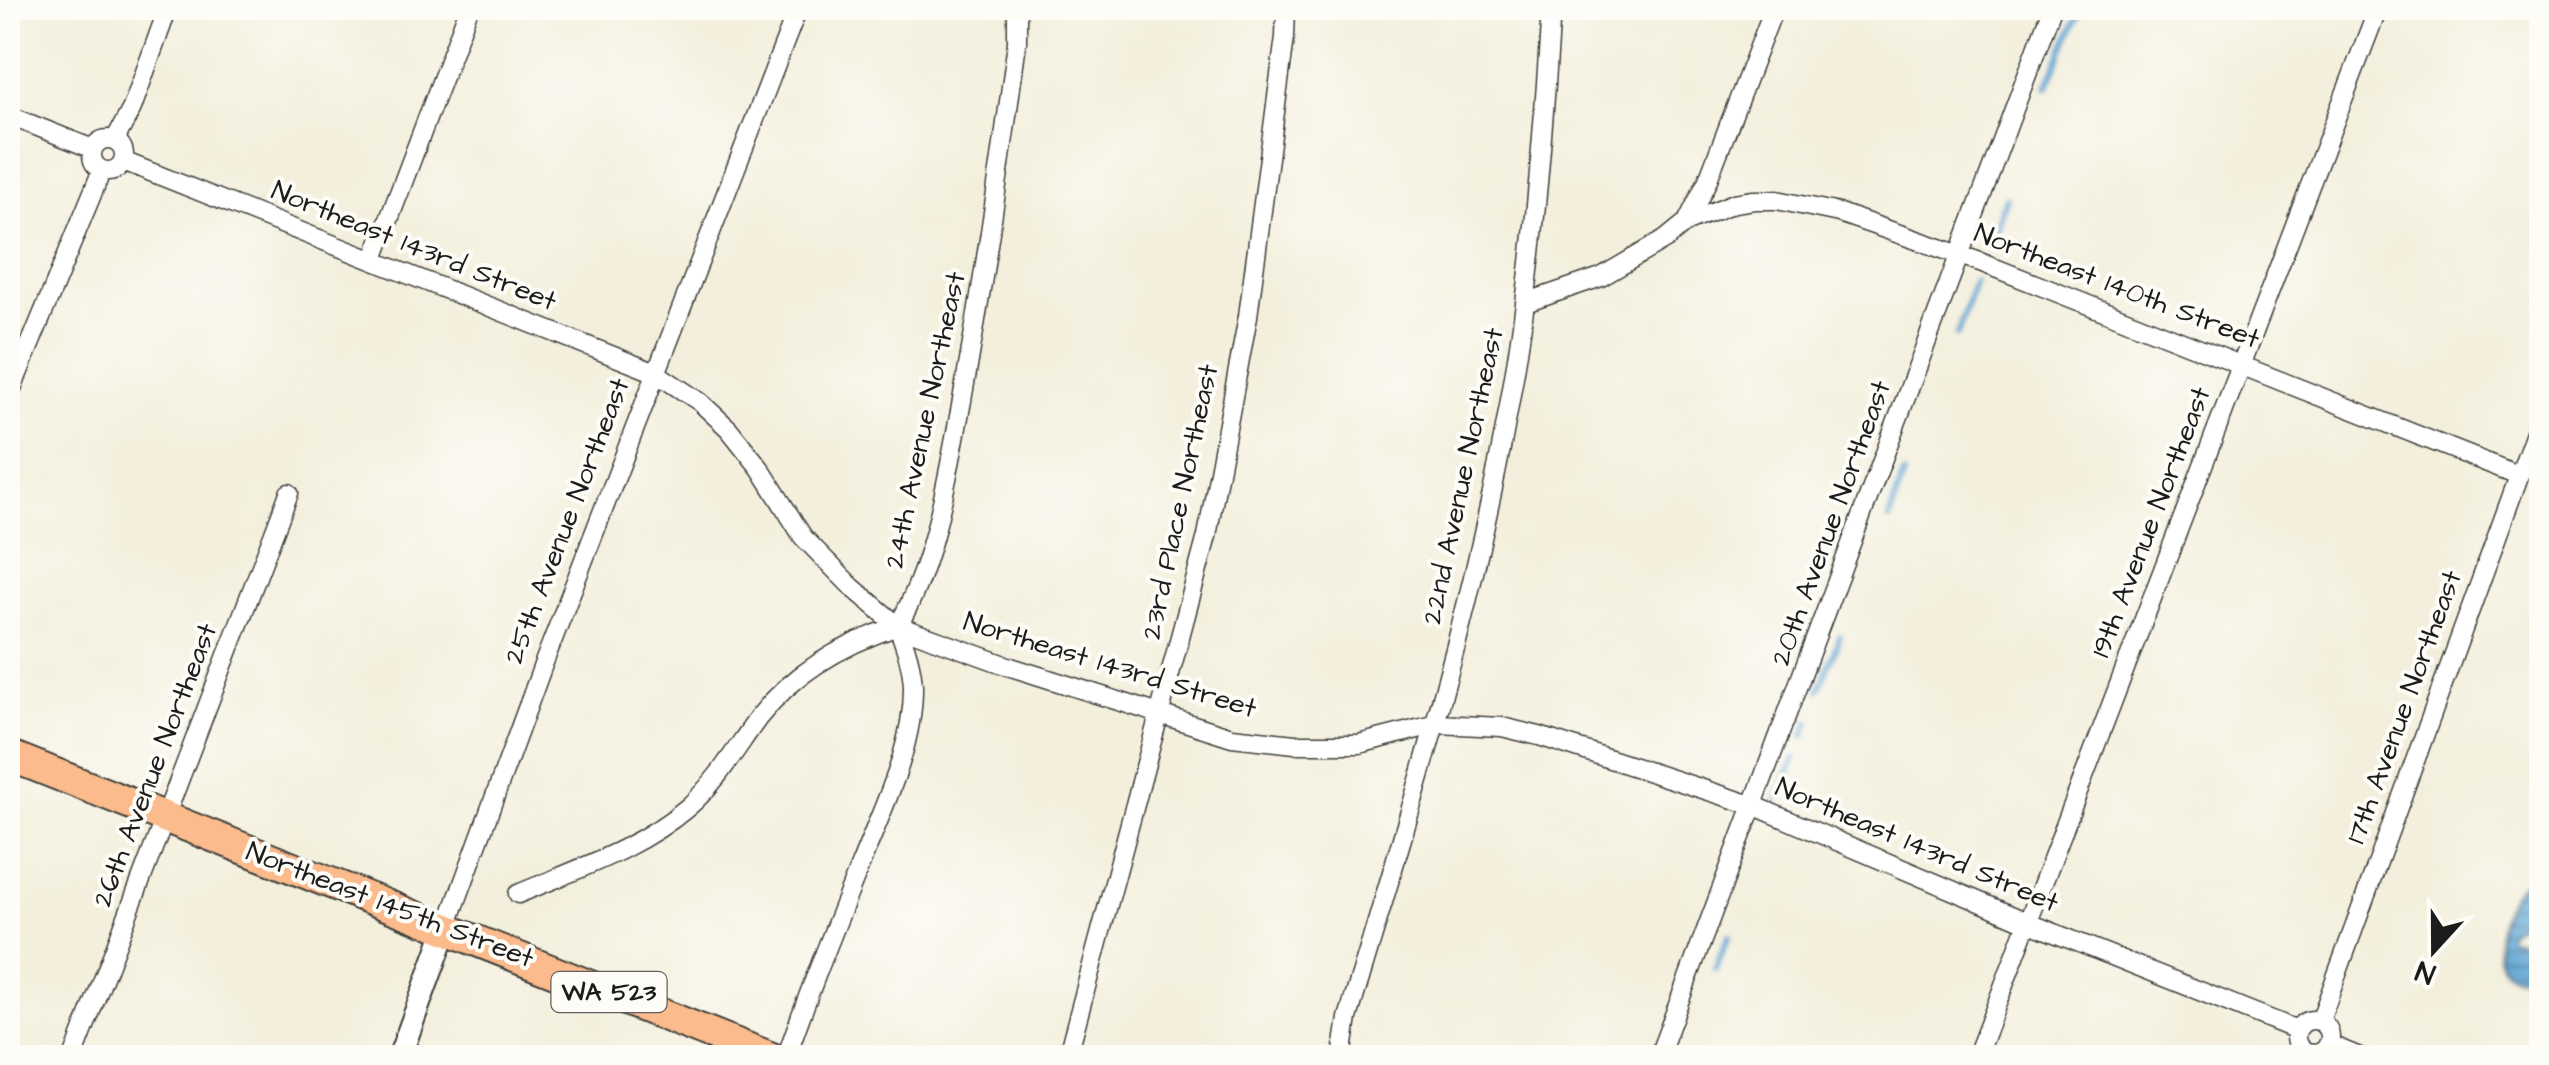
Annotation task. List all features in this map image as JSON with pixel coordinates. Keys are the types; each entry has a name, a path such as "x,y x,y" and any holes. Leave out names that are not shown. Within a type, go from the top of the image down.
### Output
{"main road":[{"name":"Northeast 145th Street","path":"8,754 772,1058"}],"street":[{"path":"115,140 132,108 168,8"},
{"path":"374,259 469,8"},
{"name":"25th Avenue Northeast","path":"398,1058 543,666 798,8"},
{"name":"24th Avenue Northeast","path":"898,626 918,585 952,450 987,265 1017,42 1017,8"},
{"name":"23rd Place Northeast","path":"1067,1058 1207,536 1248,316 1286,8"},
{"path":"1526,303 1551,8"},
{"path":"1687,222 1708,182 1774,8"},
{"name":"20th Avenue Northeast","path":"1658,1058 2052,8"},
{"name":"19th Avenue Northeast","path":"1976,1058 2378,8"},
{"path":"8,115 93,149"},
{"path":"115,140 123,147 123,161 114,170 102,170 92,160 93,149 100,141 115,140"},
{"name":"Northeast 143rd Street","path":"123,161 656,373 700,402 729,429 760,468 803,537 898,626 1232,737 1295,744 1359,744 1438,724 1502,728 1539,736 1755,806 2027,922 2297,1030"},
{"path":"8,398 102,170"},
{"name":"Northeast 140th Street","path":"1687,222 1734,204 1777,200 1840,214 1960,254 2518,476"},
{"name":"22nd Avenue Northeast","path":"1342,1058 1348,1018 1438,724 1491,496 1526,303 1601,277 1687,222"},
{"name":"17th Avenue Northeast","path":"2320,1020 2542,413"},
{"name":"26th Avenue Northeast","path":"73,1058 289,493"},
{"path":"518,894 628,847 658,829 711,784 760,716 787,687 843,648 898,626 913,687 904,745 786,1058"},
{"path":"2306,1020 2320,1020 2329,1031 2328,1044 2322,1051 2306,1055 2297,1044 2297,1030 2306,1020"},
{"path":"2328,1044 2362,1058"}],"water":[{"path":"2541,871 2541,892 2520,924 2508,933 2509,939 2529,942 2541,954 2541,974 2522,977 2509,973 2501,964 2498,935 2515,891"}],"waterway":[{"path":"2047,87 2079,12"},
{"path":"1991,241 2006,198"},
{"path":"1957,335 1975,281"},
{"path":"1889,519 1904,474"},
{"path":"1819,690 1840,636"},
{"path":"1804,736 1809,722"},
{"path":"1777,799 1795,758"},
{"path":"1715,969 1729,935"}]}
